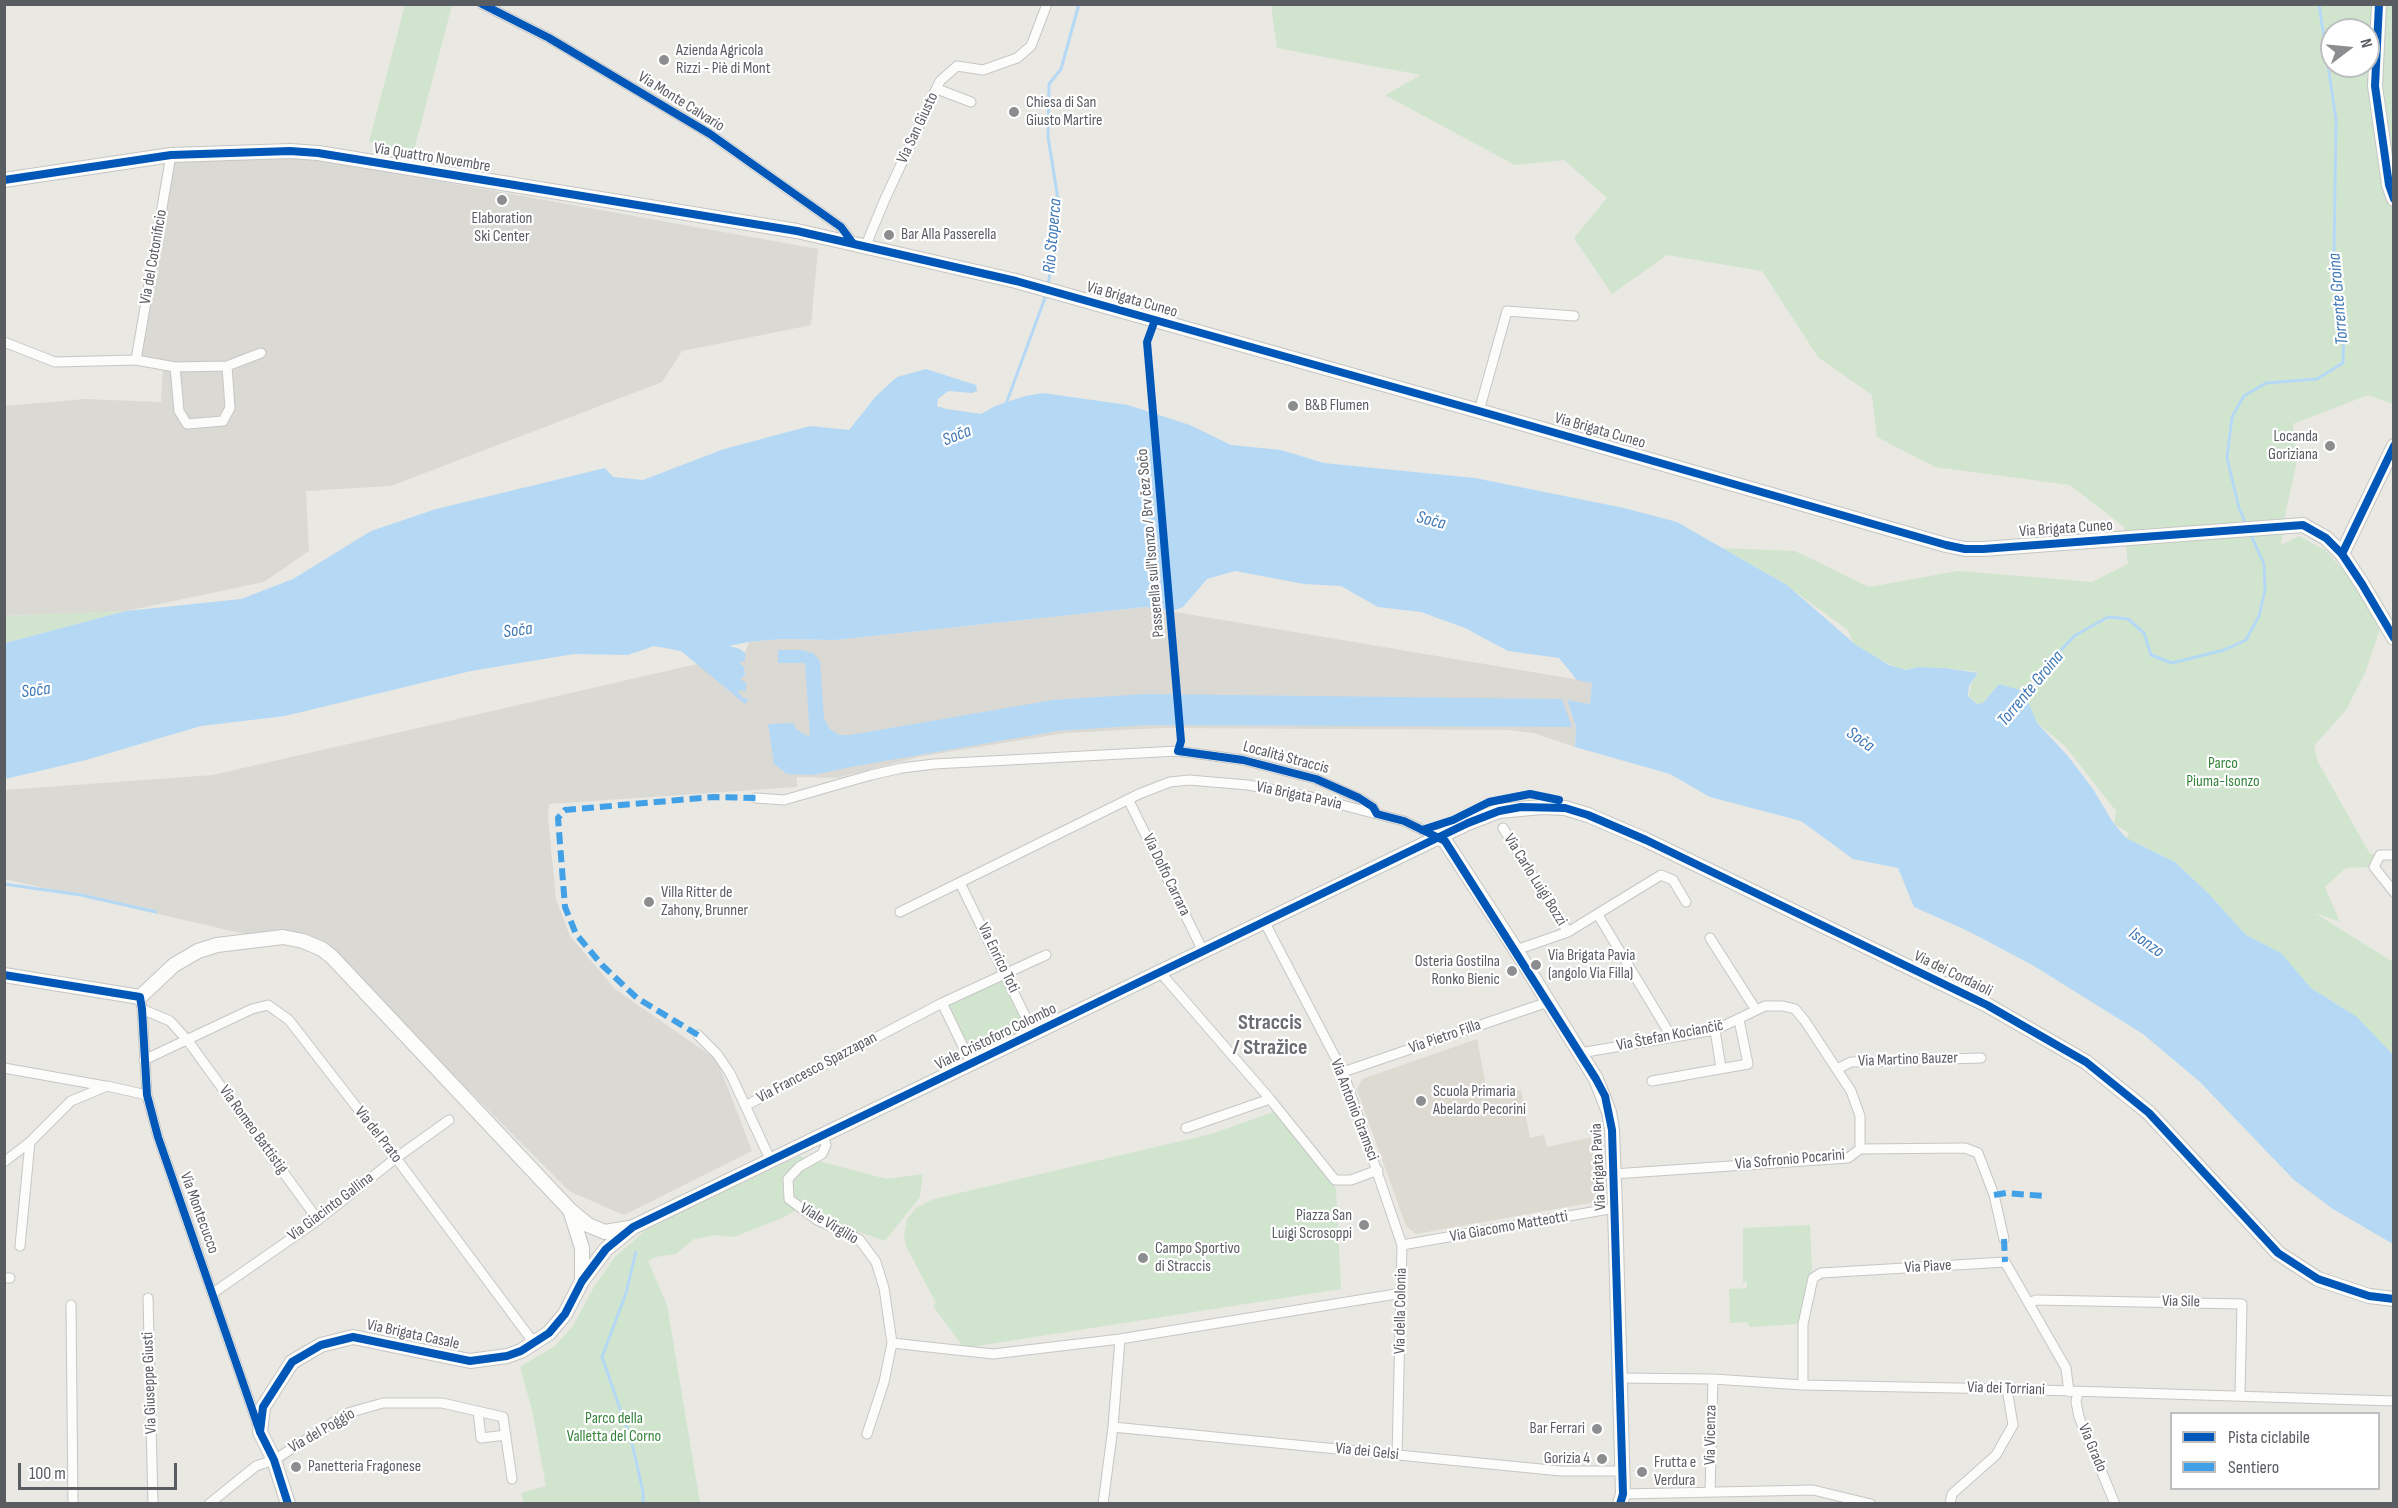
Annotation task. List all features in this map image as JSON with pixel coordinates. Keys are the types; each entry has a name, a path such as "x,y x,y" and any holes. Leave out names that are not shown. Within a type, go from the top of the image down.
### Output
{"street":[{"name":"Via Monte Calvario","path":"482,4 549,38 710,134 841,227 859,244"},
{"name":"Via San Giusto","path":"859,244 885,199 940,81 957,66 983,70 1017,58 1032,46 1047,4"},
{"path":"2379,4 2375,86 2389,185 2394,199"},
{"path":"937,89 971,102"},
{"name":"Via Quattro Novembre","path":"4,180 171,155 290,151 318,153 736,220 859,244"},
{"name":"Via del Cotonificio","path":"136,360 171,155"},
{"name":"Via Brigata Cuneo","path":"859,244 1048,290 1965,549 2303,525 2326,538 2342,554 2394,638"},
{"path":"1479,411 1507,310 1575,316"},
{"path":"4,342 55,362 136,360 175,367 227,366 261,353"},
{"path":"175,367 179,411 187,424 224,421 230,408 227,366"},
{"path":"2342,554 2394,446"},
{"name":"Località Straccis","path":"756,798 784,800 872,775 934,764 1178,752 1243,760 1316,779 1359,798 1373,807 1377,814"},
{"name":"Via Brigata Pavia","path":"900,912 1154,787 1189,780 1248,785 1311,797 1404,821 1445,841 1596,1079 1609,1112 1612,1130 1615,1208 1621,1499"},
{"name":"Via Dolfo Carrara","path":"1128,799 1203,951"},
{"name":"Via dei Cordaioli","path":"1437,837 1491,814 1521,807 1542,807 1565,808 1588,815 1646,840 1987,1005 2086,1062 2149,1113 2278,1253 2318,1279 2369,1296 2394,1299"},
{"name":"Via Carlo Luigi Bozzi","path":"1503,828 1568,932"},
{"name":"Viale Cristoforo Colombo","path":"582,1281 606,1249 633,1227 822,1134 972,1065 1159,971 1437,837"},
{"path":"2394,855 2380,855 2374,867 2394,891"},
{"path":"1516,950 1568,932 1661,875 1673,880 1686,902"},
{"name":"Via Enrico Toti","path":"960,884 1034,1034"},
{"path":"1598,915 1671,1036"},
{"name":"Via Antonio Gramsci","path":"1264,921 1343,1072 1378,1170"},
{"name":"Via Brigata Casale","path":"141,1003 174,965 198,951 216,945 283,937 303,941 322,949 570,1210 582,1248 582,1281 565,1314 549,1333 534,1343 507,1356 470,1361 353,1337 321,1345 292,1362 263,1407 260,1432"},
{"path":"1710,938 1756,1010"},
{"name":"Via Francesco Spazzapan","path":"770,1159 745,1106 942,1003 1046,955"},
{"path":"1159,971 1270,1099 1335,1180 1351,1180 1378,1170"},
{"path":"4,975 141,1003"},
{"name":"Via Pietro Filla","path":"1343,1072 1548,1002"},
{"name":"Via Romeo Battistig","path":"141,1003 170,1021 188,1041 318,1220"},
{"name":"Via Montecucco","path":"141,1003 147,1095 158,1137 260,1432"},
{"path":"942,1003 972,1065"},
{"name":"Via del Prato","path":"188,1041 252,1009 268,1005 289,1020 396,1158 534,1343"},
{"name":"Via Štefan Kociančič","path":"1580,1053 1715,1030 1766,1006 1783,1005 1795,1009 1837,1069 1857,1104 1860,1116 1860,1149"},
{"path":"1652,1081 1748,1064 1739,1020"},
{"path":"1715,1030 1721,1068"},
{"path":"698,1035 717,1054 730,1073 745,1106"},
{"path":"144,1060 188,1041"},
{"name":"Via Martino Bauzer","path":"1837,1069 1851,1062 1981,1058"},
{"path":"4,1068 147,1095"},
{"path":"4,1162 30,1142 71,1101 107,1086"},
{"path":"1186,1128 1270,1099"},
{"name":"Via Giacinto Gallina","path":"213,1293 318,1220 396,1158 449,1120"},
{"name":"Viale Virgilio","path":"822,1134 826,1144 822,1154 799,1167 788,1179 789,1199 817,1220 859,1239 876,1262 885,1288 892,1344 884,1382 867,1434"},
{"path":"20,1246 30,1142"},
{"name":"Via Sofronio Pocarini","path":"1613,1174 1848,1158 1860,1149 1965,1148 1978,1153 1994,1195 2004,1239"},
{"name":"Via della Colonia","path":"1378,1170 1402,1245 1397,1455"},
{"name":"Via Giacomo Matteotti","path":"1402,1245 1615,1208"},
{"name":"Viale Cristoforo Colombo","path":"570,1210 588,1225 604,1232 633,1227"},
{"name":"Via Piave","path":"1803,1384 1803,1324 1814,1278 1821,1273 2005,1262 2066,1368 2074,1392"},
{"path":"892,1344 993,1354 1120,1339 1402,1293"},
{"name":"Via Giuseppe Giusti","path":"148,1298 153,1503"},
{"name":"Via Sile","path":"2029,1303 2036,1299 2242,1304 2240,1395"},
{"path":"70,1305 73,1503"},
{"path":"1103,1503 1113,1427 1120,1339"},
{"name":"Via dei Torriani","path":"1619,1378 2394,1401"},
{"name":"Via Vicenza","path":"1710,1492 1713,1379"},
{"path":"1950,1503 1952,1494 1996,1455 2013,1425 2007,1389"},
{"name":"Via Grado","path":"2074,1392 2079,1417 2115,1503"},
{"name":"Via del Poggio","path":"209,1503 247,1472 274,1460 348,1413 383,1403 442,1403 503,1417 512,1479"},
{"path":"478,1411 481,1438 506,1435"},
{"name":"Via dei Gelsi","path":"1113,1427 1561,1471 1622,1471"},
{"path":"260,1432 274,1460 288,1503"},
{"path":"1621,1499 1710,1492 1813,1490 1871,1503"}],"shaded area":[{"path":"316,159 818,249 811,325 682,351 662,382 391,486 306,491 309,551 264,582 126,611 5,616 4,406 85,399 161,402 163,369 139,365 172,160"},
{"path":"1145,607 1592,682 1590,704 1567,700 1576,727 1575,747 1534,733 1508,730 1162,728 1065,733 923,756 837,778 797,777 797,787 549,804 548,817 556,899 570,936 615,989 717,1060 752,1151 624,1215 569,1191 333,954 5,879 5,790 213,775 745,653 749,642 781,639 835,640"},
{"path":"1477,1039 1488,1096 1521,1090 1530,1138 1544,1135 1547,1147 1602,1135 1603,1194 1595,1202 1416,1234 1406,1226 1357,1090 1362,1079"}],"green space":[{"path":"405,5 452,5 413,154 369,142"},
{"name":"Parco Piuma-Isonzo","path":"1271,5 2393,5 2393,404 2368,395 2293,424 2297,460 2281,545 2299,536 2325,550 2349,576 2380,629 2365,673 2346,710 2314,746 2318,762 2370,854 2380,855 2374,867 2346,868 2325,887 2340,922 2315,913 2393,962 2393,1055 2340,1006 2311,988 2278,952 2246,935 2209,894 2175,862 2126,838 2129,833 2114,824 2116,811 2065,746 2035,721 2024,691 1999,684 1983,703 1977,704 1969,696 1971,685 1978,672 1917,667 1903,670 1882,661 1854,645 1848,630 1782,582 1722,548 1795,551 1869,587 1958,571 2092,582 2128,564 2124,527 2070,485 1935,467 1877,437 1872,395 1818,357 1762,271 1667,255 1612,294 1574,238 1607,198 1564,160 1515,165 1385,95 1421,75 1277,48"},
{"path":"126,611 35,635 5,643 5,616"},
{"path":"1006,974 1034,1034 972,1065 942,1003"},
{"path":"1276,1111 1336,1188 1341,1289 964,1348 933,1306 936,1303 906,1246 904,1235 907,1219 916,1208 934,1199 1211,1134"},
{"name":"Parco della Valletta del Corno","path":"799,1156 887,1179 923,1174 920,1197 885,1241 845,1227 822,1213 802,1207 782,1218 734,1237 717,1235 694,1239 676,1254 655,1257 648,1261 667,1305 700,1503 524,1503 521,1493 546,1486 532,1410 520,1367 555,1346 573,1326 595,1285 615,1257 648,1228"},
{"path":"1810,1225 1812,1268 1798,1324 1750,1327 1747,1322 1730,1323 1729,1289 1747,1288 1747,1282 1743,1282 1743,1228"}],"water":[{"path":"926,369 976,385 977,391 972,393 948,391 938,399 937,406 947,409 981,414 995,406 1025,396 1043,393 1128,405 1190,425 1231,445 1281,450 1324,463 1475,478 1624,508 1677,522 1787,585 1856,645 1889,665 1906,670 1917,667 1945,668 1978,673 1969,686 1968,696 1977,704 1983,703 1999,684 2024,691 2037,723 2068,756 2126,838 2175,862 2209,894 2246,935 2281,953 2311,988 2357,1017 2393,1055 2393,1244 2333,1209 2294,1180 2200,1082 2143,1034 2034,966 1968,931 1914,907 1898,868 1853,859 1801,821 1710,797 1670,774 1575,747 1576,727 1567,700 1590,704 1592,683 1577,680 1559,658 1508,651 1465,628 1421,612 1378,607 1341,586 1304,584 1235,571 1207,579 1183,607 1173,611 1145,607 835,640 781,639 748,642 729,646 745,653 745,661 739,663 744,667 745,675 740,679 746,683 746,691 737,690 743,698 749,699 745,704 681,651 654,646 628,655 574,654 471,671 285,716 201,726 86,760 5,779 5,643 126,611 241,599 293,579 371,531 436,509 605,468 613,477 643,480 724,449 810,426 849,430 876,396 897,377"},
{"path":"778,650 801,650 813,653 820,661 824,719 830,729 839,735 1053,700 1145,694 1562,699 1572,727 1146,725 1057,731 813,775 787,774 774,764 768,724 793,723 797,730 810,737 805,663 778,663"}],"waterway":[{"name":"Rio Stoperca","path":"1048,285 1055,243 1058,199 1048,137 1049,84 1061,69 1079,4"},
{"name":"Torrente Groina","path":"2246,524 2239,508 2227,458 2232,417 2244,396 2266,383 2317,379 2343,363 2344,334 2334,254 2336,120 2319,4"},
{"name":"Rio Stoperca","path":"1006,404 1046,295"},
{"name":"Torrente Groina","path":"2025,698 2053,659 2074,636 2108,617 2128,619 2144,633 2151,655 2172,663 2224,650 2246,640 2259,616 2265,590 2264,564 2250,533"},
{"path":"4,884 81,895 156,912"},
{"path":"636,1252 626,1293 602,1357 632,1443 643,1492 643,1504"}],"marked path":[{"path":"698,1035 637,998 602,965 576,934 565,907 558,818 565,810 713,797 756,798"},
{"path":"1994,1195 2006,1193 2044,1196"},
{"path":"2004,1239 2005,1262"}],"cycle path":[{"path":"482,4 549,38 710,134 841,227 852,242"},
{"path":"2379,4 2375,86 2389,185 2394,199"},
{"path":"4,180 171,155 290,151 318,153 797,231 1016,281 1965,549 2303,525 2326,538 2342,554 2394,638"},
{"name":"Passerella sull'Isonzo / Brv čez Sočo","path":"1155,320 1147,342 1181,741 1178,751 1243,760 1316,779 1359,798 1373,807 1377,814 1404,821 1445,841 1596,1079 1605,1096 1612,1130 1623,1494 1620,1504"},
{"path":"2342,554 2394,446"},
{"path":"1422,830 1453,820 1489,802 1530,794 1559,800"},
{"path":"260,1432 263,1407 292,1362 321,1345 353,1337 470,1361 507,1356 521,1351 549,1333 565,1314 582,1281 606,1249 633,1227 1468,823 1499,811 1521,807 1565,808 1588,815 1646,840 1987,1005 2086,1062 2149,1113 2278,1253 2318,1279 2369,1296 2394,1299"},
{"path":"4,975 140,997 147,1095 158,1137 260,1432 274,1460 288,1504"}],"place":[{"name":"Azienda Agricola Rizzi - Piè di Mont","path":"664,60"},
{"name":"Chiesa di San Giusto Martire","path":"1014,112"},
{"name":"Elaboration Ski Center","path":"502,200"},
{"name":"Bar Alla Passerella","path":"889,235"},
{"name":"B&B Flumen","path":"1293,406"},
{"name":"Locanda Goriziana","path":"2330,446"},
{"name":"Villa Ritter de Zahony, Brunner","path":"649,902"},
{"name":"Via Brigata Pavia (angolo Via Filla)","path":"1536,965"},
{"name":"Osteria Gostilna Ronko Bienic","path":"1512,971"},
{"name":"Scuola Primaria Abelardo Pecorini","path":"1421,1101"},
{"name":"Piazza San Luigi Scrosoppi","path":"1364,1225"},
{"name":"Campo Sportivo di Straccis","path":"1143,1258"},
{"name":"Bar Ferrari","path":"1597,1429"},
{"name":"Gorizia 4","path":"1602,1459"},
{"name":"Panetteria Fragonese","path":"296,1467"},
{"name":"Frutta e Verdura","path":"1642,1472"}],"district":[{"name":"Straccis / Stražice","path":"1270,1036"}],"water label":[{"name":"Soča","path":"957,436"},
{"name":"Soča","path":"1431,521"},
{"name":"Soča","path":"518,631"},
{"name":"Soča","path":"36,691"},
{"name":"Soča","path":"1860,740"},
{"name":"Isonzo","path":"2146,943"}]}
